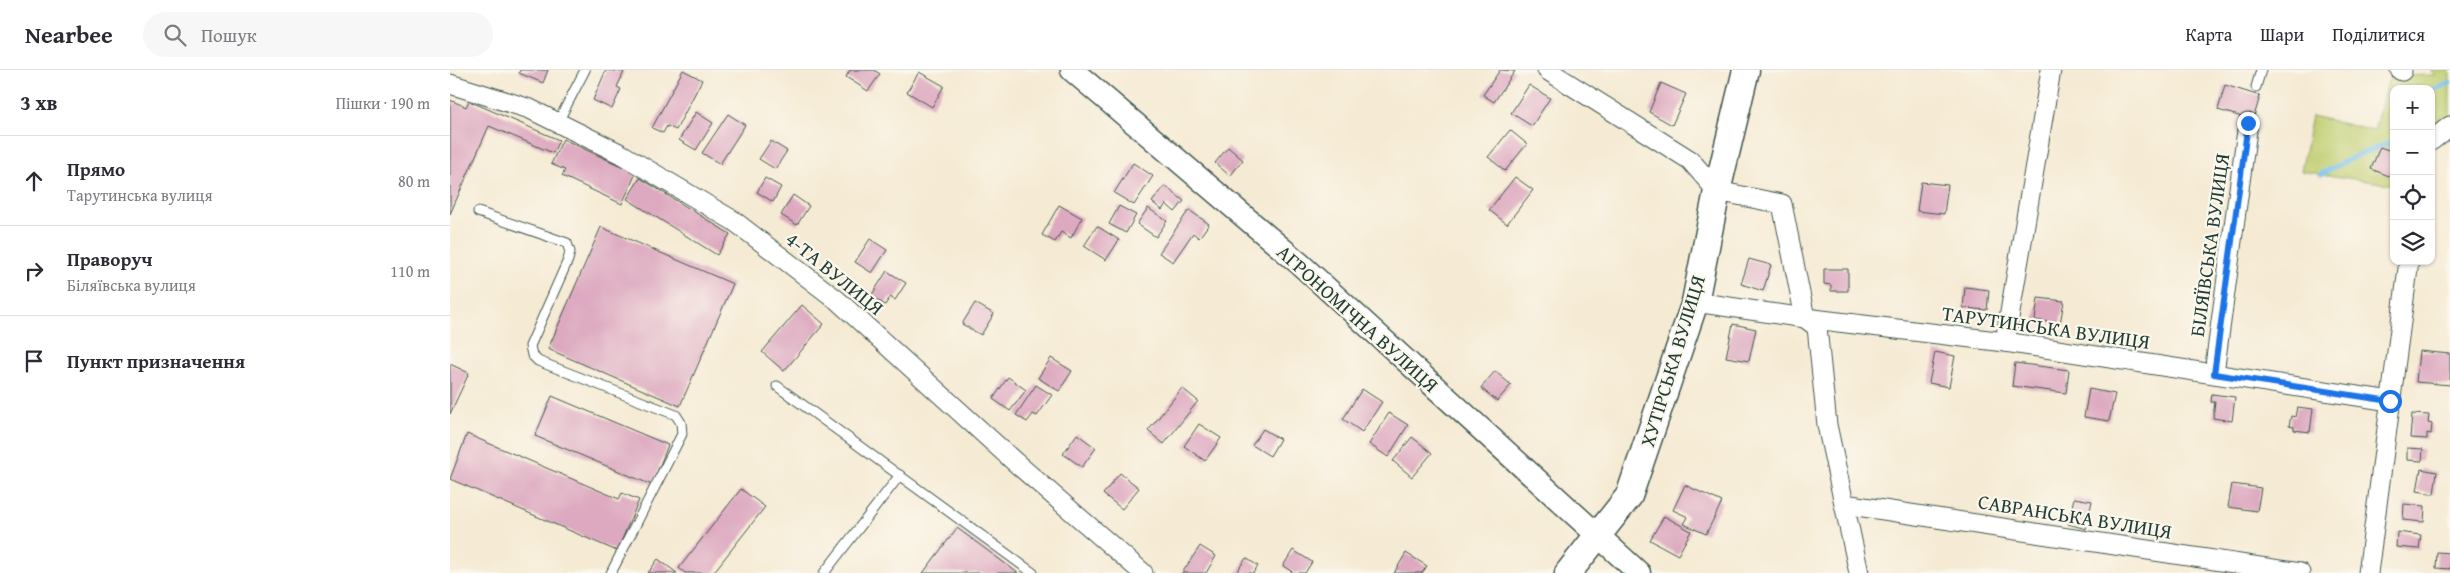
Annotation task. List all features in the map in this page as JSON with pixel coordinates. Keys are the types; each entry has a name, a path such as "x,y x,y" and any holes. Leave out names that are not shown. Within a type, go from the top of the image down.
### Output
{"main road":[{"name":"ХУТІРСЬКА ВУЛИЦЯ","path":"1568,573 1629,496 1695,302 1716,192 1746,70"}],"street":[{"name":"АГРОНОМІЧНА ВУЛИЦЯ","path":"1072,70 1300,264 1639,573"},
{"path":"1548,70 1690,160 1716,192 1782,204 1804,318 1817,326 1827,425 1859,573"},
{"path":"2005,342 2051,70"},
{"name":"4-ТА ВУЛИЦЯ","path":"450,84 530,109 558,122 621,154 734,221 830,294 1016,463 1143,573"},
{"name":"БІЛЯЇВСЬКА ВУЛИЦЯ","path":"2214,374 2248,123"},
{"path":"2435,138 2450,126"},
{"path":"2368,573 2408,265"},
{"name":"ТАРУТИНСЬКА ВУЛИЦЯ","path":"1695,302 1804,318 2005,342 2390,401"},
{"name":"САВРАНСЬКА ВУЛИЦЯ","path":"1844,504 2300,573"}],"lane":[{"path":"558,122 585,70"},
{"path":"2256,87 2261,70"},
{"path":"478,212 567,243 570,252 568,260 530,346 532,355 538,361 676,415 681,423 682,434 611,573"},
{"path":"777,386 1033,573"},
{"path":"824,573 900,475"}],"green space":[{"path":"2430,70 2450,70 2450,117 2435,129 2435,85 2390,85 2390,184 2301,171 2312,116 2374,131 2385,89 2391,76 2435,75"}],"building":[{"path":"520,70 548,70 543,83 519,73"},
{"path":"606,70 624,72 617,87 621,89 612,109 593,100"},
{"path":"683,70 702,80 676,130 667,126 663,133 652,128"},
{"path":"850,70 874,70 880,74 868,91 846,77"},
{"path":"1500,70 1515,71 1494,102 1483,95"},
{"path":"919,72 944,86 932,107 907,92"},
{"path":"1661,83 1686,94 1672,125 1649,112"},
{"path":"1529,85 1550,98 1532,126 1511,113"},
{"path":"2225,85 2260,96 2253,120 2218,110"},
{"path":"450,100 466,107 469,101 559,140 553,153 489,126 450,214"},
{"path":"696,112 713,123 696,150 679,140"},
{"path":"728,114 745,125 720,164 702,153"},
{"path":"1510,130 1527,144 1505,171 1488,157"},
{"path":"563,139 636,173 622,204 562,176 565,170 551,164"},
{"path":"771,141 787,151 775,169 759,159"},
{"path":"1228,147 1243,160 1230,176 1215,163"},
{"path":"2380,147 2390,151 2389,176 2371,169"},
{"path":"1133,163 1153,176 1134,205 1114,193"},
{"path":"1515,177 1533,190 1507,224 1489,210"},
{"path":"640,178 730,234 717,255 627,199"},
{"path":"765,178 781,187 773,202 757,192"},
{"path":"1921,182 1948,185 1944,214 1917,211"},
{"path":"1165,186 1184,201 1175,212 1166,204 1162,210 1152,202"},
{"path":"793,195 809,206 797,225 781,215"},
{"path":"1059,205 1082,218 1071,238 1061,232 1055,242 1042,235"},
{"path":"1119,206 1136,215 1126,233 1109,224"},
{"path":"1148,208 1167,221 1156,237 1137,224"},
{"path":"1189,210 1209,224 1199,238 1193,233 1173,262 1159,253"},
{"path":"1097,226 1119,240 1106,260 1084,246"},
{"path":"601,227 733,284 680,406 548,349"},
{"path":"870,239 887,250 872,273 855,262"},
{"path":"1749,259 1771,265 1763,291 1741,284"},
{"path":"1824,269 1848,269 1848,291 1831,291 1831,285 1824,284"},
{"path":"887,271 906,283 895,300 890,297 885,305 871,296"},
{"path":"1965,287 1989,290 1987,310 1963,308"},
{"path":"2038,298 2064,301 2060,324 2035,320"},
{"path":"975,303 994,314 981,335 962,324"},
{"path":"802,305 824,324 784,371 762,352"},
{"path":"1733,324 1756,329 1749,361 1726,357"},
{"path":"2419,351 2450,354 2450,385 2416,382"},
{"path":"1935,352 1955,356 1949,387 1929,383"},
{"path":"1051,358 1072,371 1059,391 1038,378"},
{"path":"2015,363 2069,370 2066,393 2012,386"},
{"path":"450,364 469,373 450,414"},
{"path":"1495,371 1511,385 1497,401 1481,388"},
{"path":"1008,377 1026,390 1010,411 993,399"},
{"path":"1036,385 1052,395 1037,416 1033,414 1027,422 1016,415"},
{"path":"1182,388 1198,401 1164,444 1148,431"},
{"path":"1362,389 1382,402 1362,432 1343,419"},
{"path":"2089,389 2115,394 2109,421 2084,417"},
{"path":"2212,394 2235,397 2232,421 2213,418 2215,402 2211,402"},
{"path":"552,396 668,445 652,485 535,436"},
{"path":"2297,407 2313,409 2310,432 2294,430 2294,427 2289,426 2291,416 2295,417"},
{"path":"1389,413 1408,425 1388,457 1369,444"},
{"path":"2412,414 2429,415 2428,423 2432,424 2431,434 2427,433 2427,439 2410,438"},
{"path":"1199,424 1221,438 1205,461 1184,446"},
{"path":"1263,429 1280,439 1270,456 1252,445"},
{"path":"467,434 619,499 622,493 639,500 617,551 450,479"},
{"path":"1077,434 1096,448 1082,467 1063,454"},
{"path":"1412,437 1432,453 1412,477 1393,461"},
{"path":"2407,448 2423,449 2422,461 2407,460"},
{"path":"2421,469 2437,472 2434,494 2417,491"},
{"path":"1120,473 1139,488 1122,509 1103,494"},
{"path":"2232,484 2261,488 2257,511 2228,507"},
{"path":"1685,485 1722,502 1706,534 1684,524 1688,517 1673,510"},
{"path":"741,489 765,507 713,573 685,573 679,568"},
{"path":"2074,498 2092,501 2086,529 2068,524"},
{"path":"2404,504 2425,506 2424,522 2403,520"},
{"path":"1664,516 1691,531 1678,555 1650,540"},
{"path":"957,528 1018,573 923,573"},
{"path":"2397,532 2421,535 2419,549 2396,547"},
{"path":"1200,546 1216,556 1206,573 1182,573"},
{"path":"1293,550 1312,562 1305,573 1294,573 1283,566"},
{"path":"2437,552 2450,553 2450,569 2436,568"},
{"path":"1406,553 1427,566 1422,573 1394,573"},
{"path":"1246,558 1258,566 1253,573 1236,573"},
{"path":"658,559 677,573 648,573"}],"waterway":[{"path":"2435,89 2450,83"},
{"path":"2321,174 2356,156 2390,143"}],"route":[{"path":"2248,123 2214,374 2390,401"}]}
